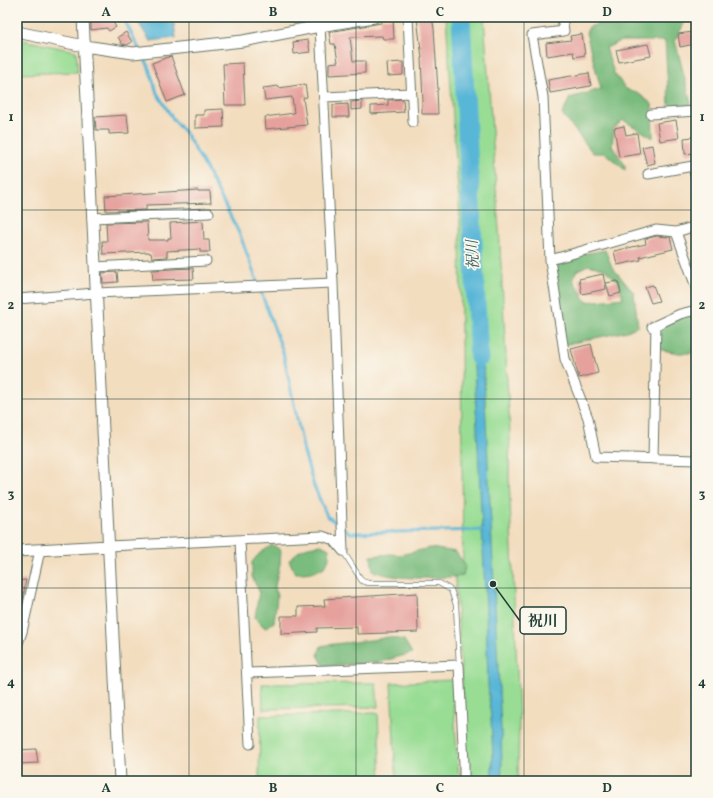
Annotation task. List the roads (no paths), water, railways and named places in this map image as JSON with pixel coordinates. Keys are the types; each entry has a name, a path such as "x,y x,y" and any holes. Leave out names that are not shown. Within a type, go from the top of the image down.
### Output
{"street":[{"path":"83,17 120,781"},
{"path":"17,32 84,46 133,53 243,41 374,17"},
{"path":"408,17 413,122"},
{"path":"562,17 564,31 532,35 543,97 550,260 565,359 588,418 596,457 696,460"},
{"path":"320,26 333,284 343,551"},
{"path":"324,97 411,93"},
{"path":"651,114 696,111"},
{"path":"648,174 693,166 696,179"},
{"path":"92,218 210,213"},
{"path":"550,260 656,230 676,232 696,226"},
{"path":"676,232 696,287"},
{"path":"95,267 206,261"},
{"path":"17,299 96,293 333,284"},
{"path":"653,458 653,327 680,314 696,310"},
{"path":"17,550 322,536 334,540 343,551"},
{"path":"240,540 250,744"},
{"path":"17,646 22,632 40,550"},
{"path":"17,608 27,608"},
{"path":"247,673 459,664 464,781"}],"lane":[{"path":"343,551 362,581 368,584 439,584 451,590 456,605 459,664"}],"water":[{"path":"135,17 173,17 176,38 150,41"},
{"path":"472,327 482,337 501,729 501,781 491,781 493,757 488,685 486,611"}],"waterway":[{"path":"123,17 139,49"},
{"name":"祝川","path":"461,17 479,358"},
{"path":"142,54 148,65 157,93 173,119 186,134 207,170 240,235 283,352 304,452 314,486 327,516 339,525"},
{"path":"344,528 350,533 485,530"}],"place":[{"name":"祝川","path":"493,584"}]}
